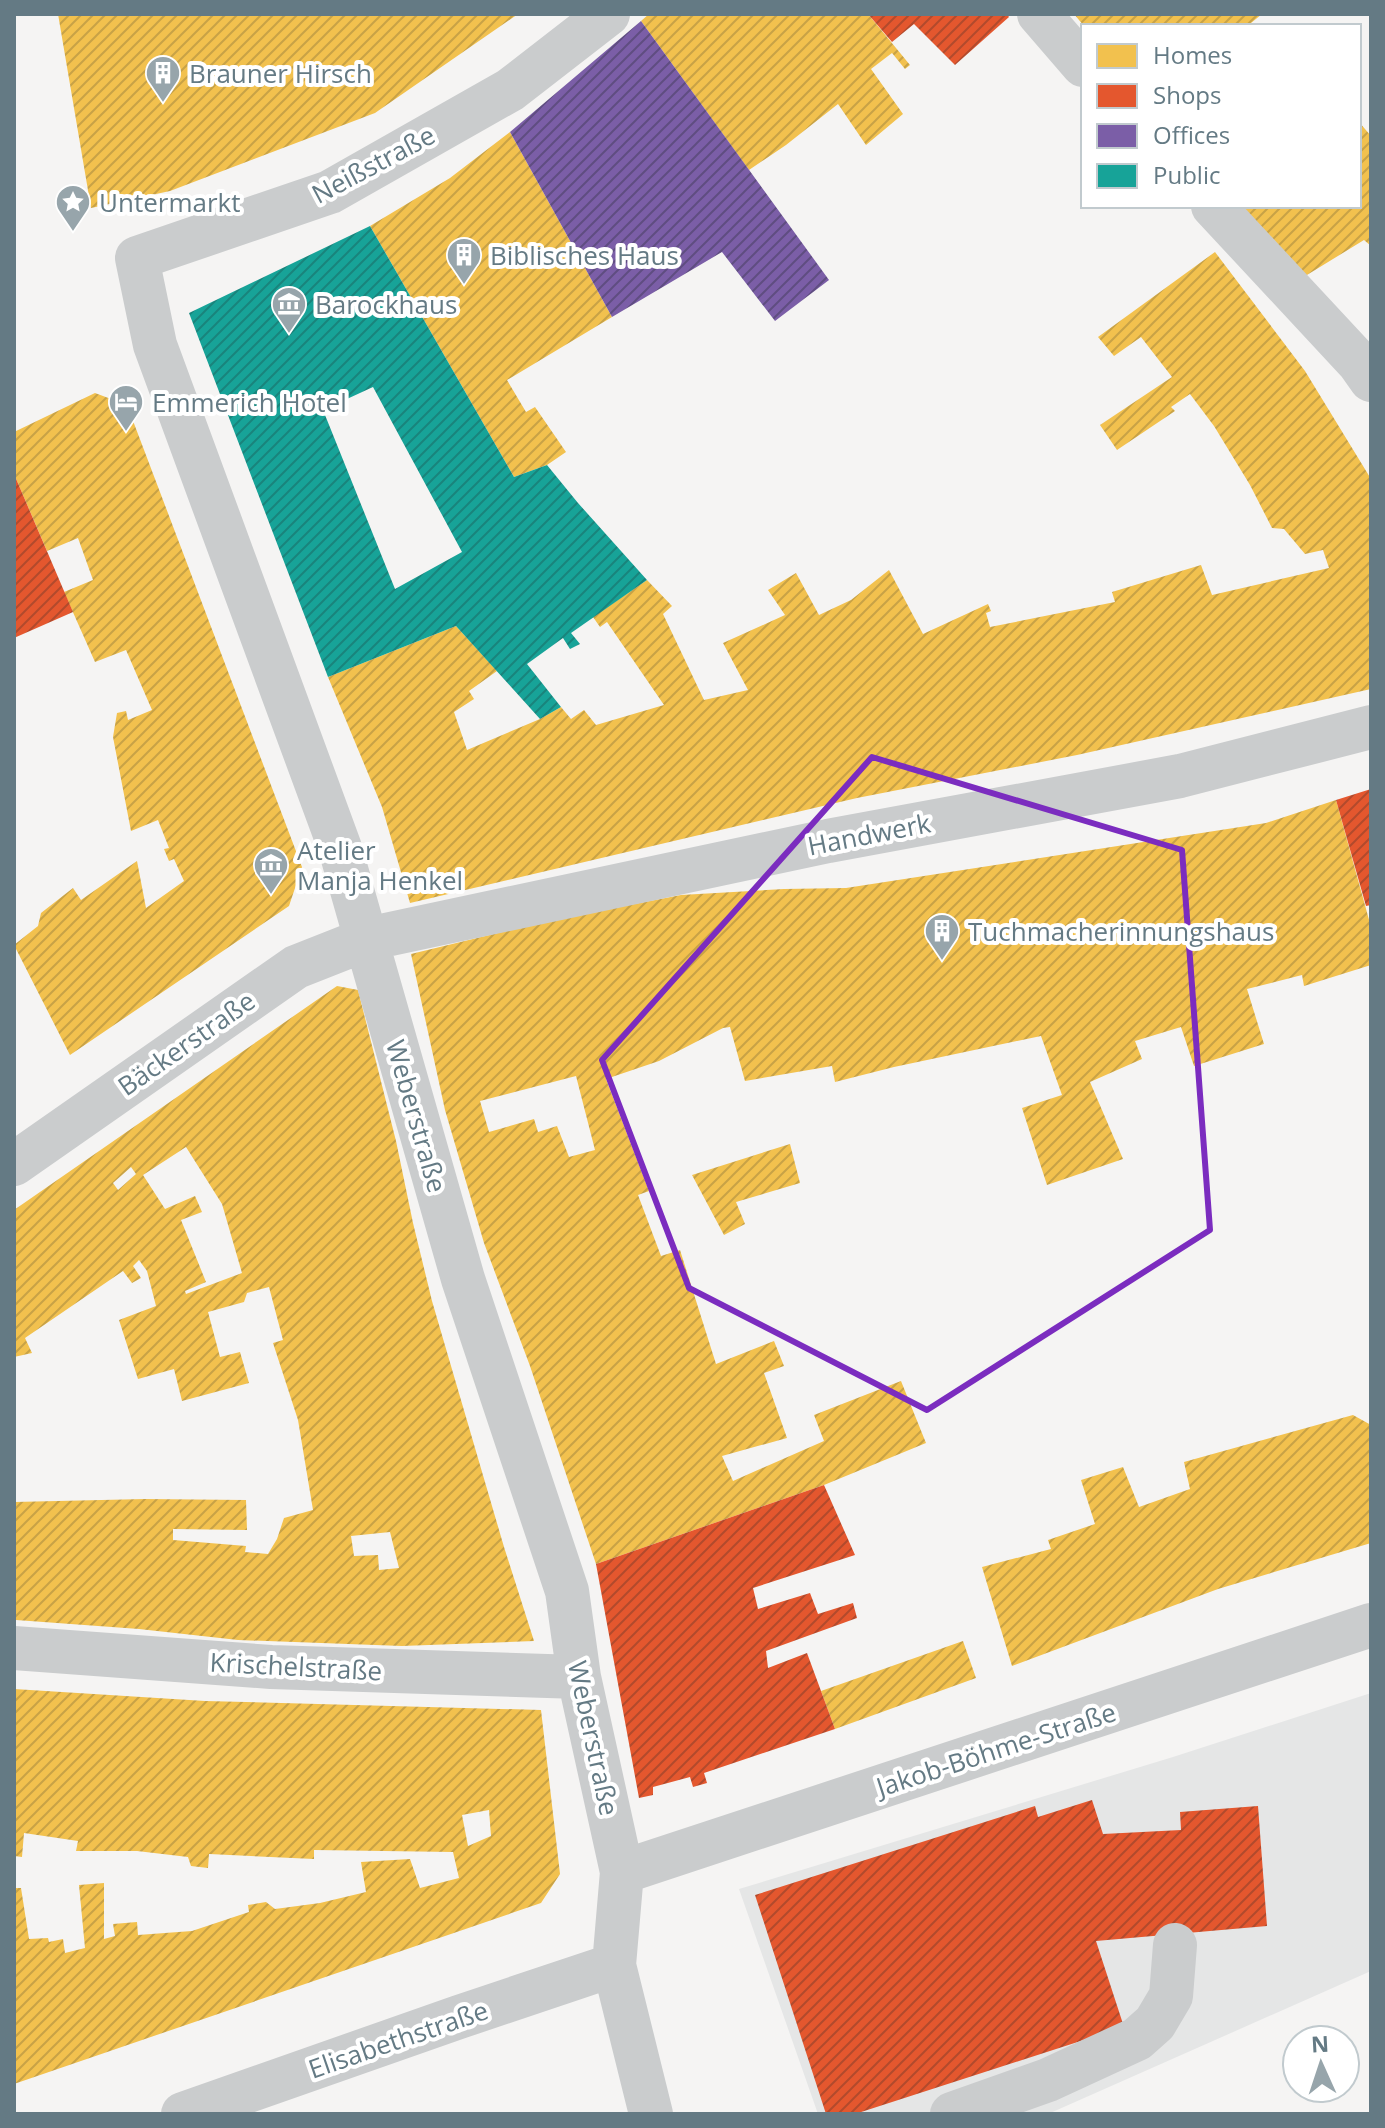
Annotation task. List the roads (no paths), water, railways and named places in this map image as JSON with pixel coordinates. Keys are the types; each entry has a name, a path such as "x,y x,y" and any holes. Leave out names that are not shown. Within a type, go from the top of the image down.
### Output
{"street":[{"name":"Neißstraße","path":"141,283 137,258 330,192 510,90 608,14"},
{"path":"1039,14 1081,63"},
{"path":"1215,208 1359,363 1371,380"},
{"name":"Weberstraße","path":"141,283 155,345 340,848 463,1279 567,1591 579,1677 622,1872 614,1965 651,2114"},
{"name":"Handwerk","path":"367,939 828,841 1180,776 1371,727"},
{"name":"Bäckerstraße","path":"14,1164 296,967 367,939"},
{"name":"Jakob-Böhme-Straße","path":"622,1872 1371,1625"},
{"name":"Krischelstraße","path":"14,1648 271,1667 579,1677"},
{"path":"952,2114 1048,2080 1137,2039 1155,2023 1171,1996 1175,1945"},
{"name":"Elisabethstraße","path":"183,2114 614,1965"}],"place":[{"name":"Brauner Hirsch","path":"163,104"},
{"name":"Untermarkt","path":"73,233"},
{"name":"Biblisches Haus","path":"464,286"},
{"name":"Barockhaus","path":"289,335"},
{"name":"Emmerich Hotel","path":"126,433"},
{"name":"Atelier Manja Henkel","path":"271,896"},
{"name":"Tuchmacherinnungshaus","path":"942,962"}]}
